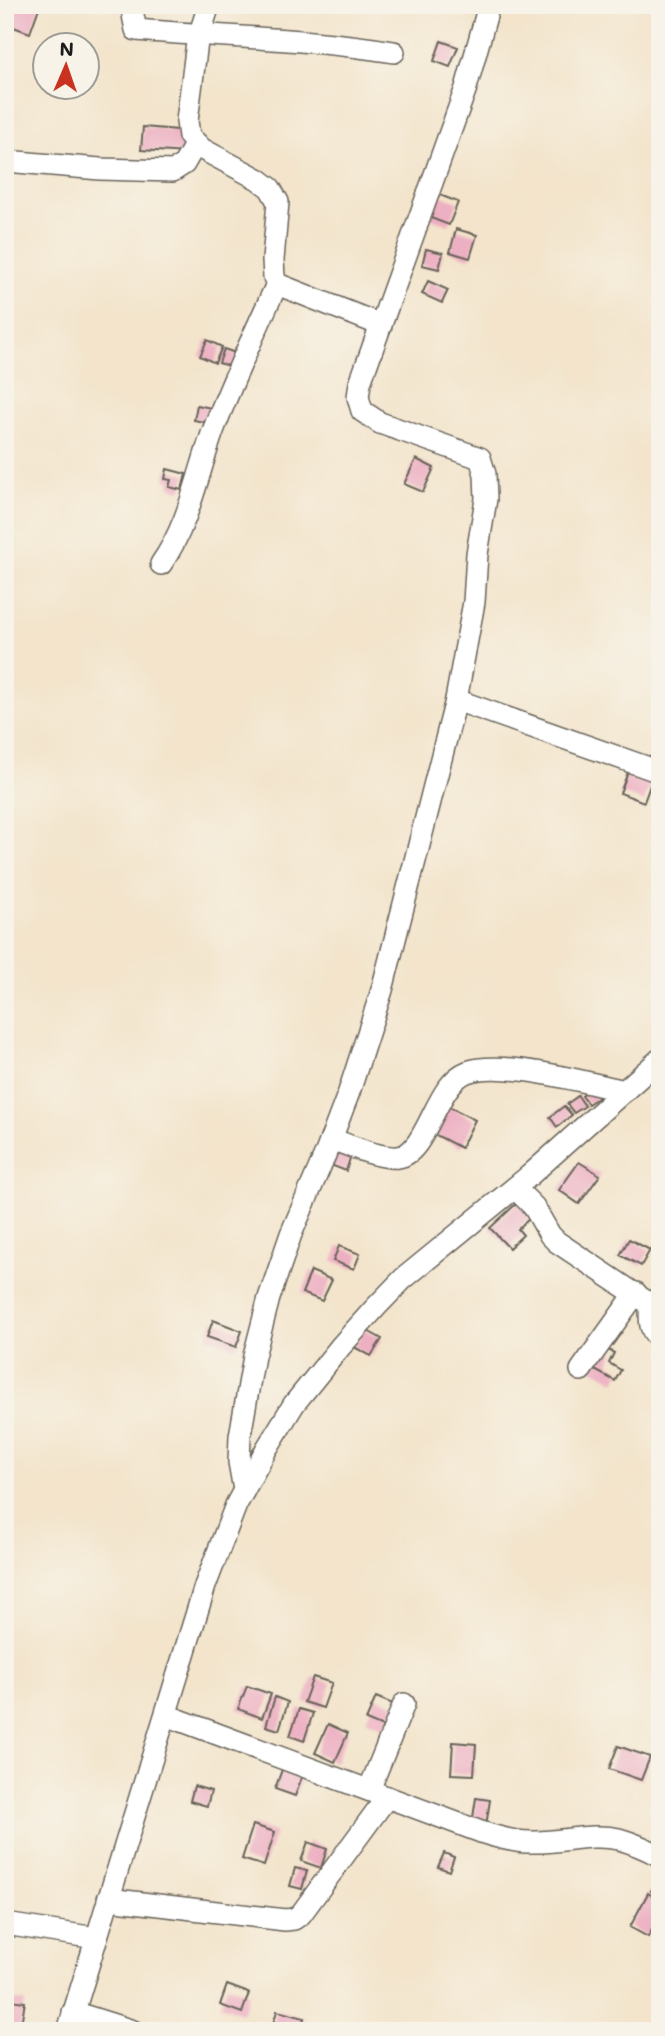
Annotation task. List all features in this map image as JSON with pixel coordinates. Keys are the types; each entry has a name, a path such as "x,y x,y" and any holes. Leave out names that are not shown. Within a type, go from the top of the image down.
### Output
{"street":[{"path":"131,5 136,30 284,39 394,52"},
{"path":"209,5 199,35 187,121 189,136 202,149 270,188 278,202 273,260 277,284 381,325"},
{"path":"244,1490 239,1462 240,1436 268,1298 291,1234 331,1139 382,990 456,700 474,602 477,554 486,499 485,474 480,458 380,423 362,411 358,397 360,383 466,89 489,5"},
{"path":"5,160 100,169 173,171 184,164 195,143"},
{"path":"160,564 172,548 183,524 222,407 277,284"},
{"path":"456,700 660,772"},
{"path":"133,2031 71,2021 205,1586 244,1490 294,1404 376,1307 404,1279 515,1188 660,1059"},
{"path":"331,1139 383,1156 398,1157 410,1153 447,1089 460,1075 469,1071 509,1069 625,1091"},
{"path":"515,1188 534,1207 557,1242 650,1304 651,1329 653,1334 660,1338"},
{"path":"581,1370 636,1293"},
{"path":"108,1899 294,1919 301,1914 378,1793 404,1704"},
{"path":"166,1714 504,1839 522,1842 596,1837 617,1839 636,1844 660,1856"},
{"path":"5,1924 96,1938"}],"building":[{"path":"5,5 40,5 30,33 5,24"},
{"path":"441,41 458,47 450,67 434,61"},
{"path":"143,127 189,131 187,153 141,150"},
{"path":"432,192 458,202 449,225 423,215"},
{"path":"456,229 477,235 470,258 450,252"},
{"path":"426,249 443,253 439,269 422,265"},
{"path":"428,281 448,290 442,303 422,294"},
{"path":"207,340 222,347 215,363 200,356"},
{"path":"224,349 241,355 237,369 219,363"},
{"path":"197,405 216,409 214,424 194,420"},
{"path":"416,459 434,468 423,492 404,484"},
{"path":"167,469 186,474 182,490 169,487 171,480 165,479"},
{"path":"629,769 653,777 644,802 620,793"},
{"path":"592,1088 599,1097 588,1104 582,1096"},
{"path":"578,1096 585,1106 574,1113 567,1104"},
{"path":"444,1104 475,1120 461,1148 430,1132"},
{"path":"564,1106 572,1115 557,1127 550,1117"},
{"path":"334,1146 352,1152 346,1171 328,1164"},
{"path":"579,1162 600,1175 579,1204 559,1190"},
{"path":"517,1203 531,1217 518,1229 523,1235 509,1248 490,1228"},
{"path":"629,1239 650,1250 641,1266 620,1255"},
{"path":"339,1246 360,1254 354,1269 333,1261"},
{"path":"311,1271 332,1280 322,1301 302,1293"},
{"path":"213,1320 242,1331 236,1347 207,1337"},
{"path":"364,1329 382,1339 371,1356 354,1347"},
{"path":"603,1347 614,1353 609,1363 621,1370 615,1381 591,1368"},
{"path":"313,1677 332,1683 323,1708 304,1702"},
{"path":"247,1686 271,1694 262,1718 238,1709"},
{"path":"275,1697 288,1702 279,1730 266,1726"},
{"path":"376,1697 395,1705 385,1728 366,1720"},
{"path":"299,1709 313,1713 304,1741 290,1736"},
{"path":"328,1724 348,1733 335,1762 315,1753"},
{"path":"453,1742 476,1744 474,1775 451,1774"},
{"path":"618,1746 650,1757 641,1780 609,1769"},
{"path":"284,1764 304,1771 295,1796 275,1789"},
{"path":"194,1786 211,1791 207,1806 190,1801"},
{"path":"476,1798 490,1800 486,1826 472,1824"},
{"path":"253,1825 275,1832 264,1866 242,1859"},
{"path":"308,1842 327,1849 321,1868 301,1861"},
{"path":"444,1853 454,1857 449,1871 438,1867"},
{"path":"295,1868 307,1871 302,1889 290,1886"},
{"path":"660,1874 660,1895 651,1891"},
{"path":"648,1893 660,1900 660,1915 648,1937 630,1927"},
{"path":"227,1985 249,1993 242,2013 220,2005"},
{"path":"5,1993 12,1995 11,2000 25,2002 20,2029 5,2027"},
{"path":"277,2011 304,2018 301,2031 273,2024"}]}
